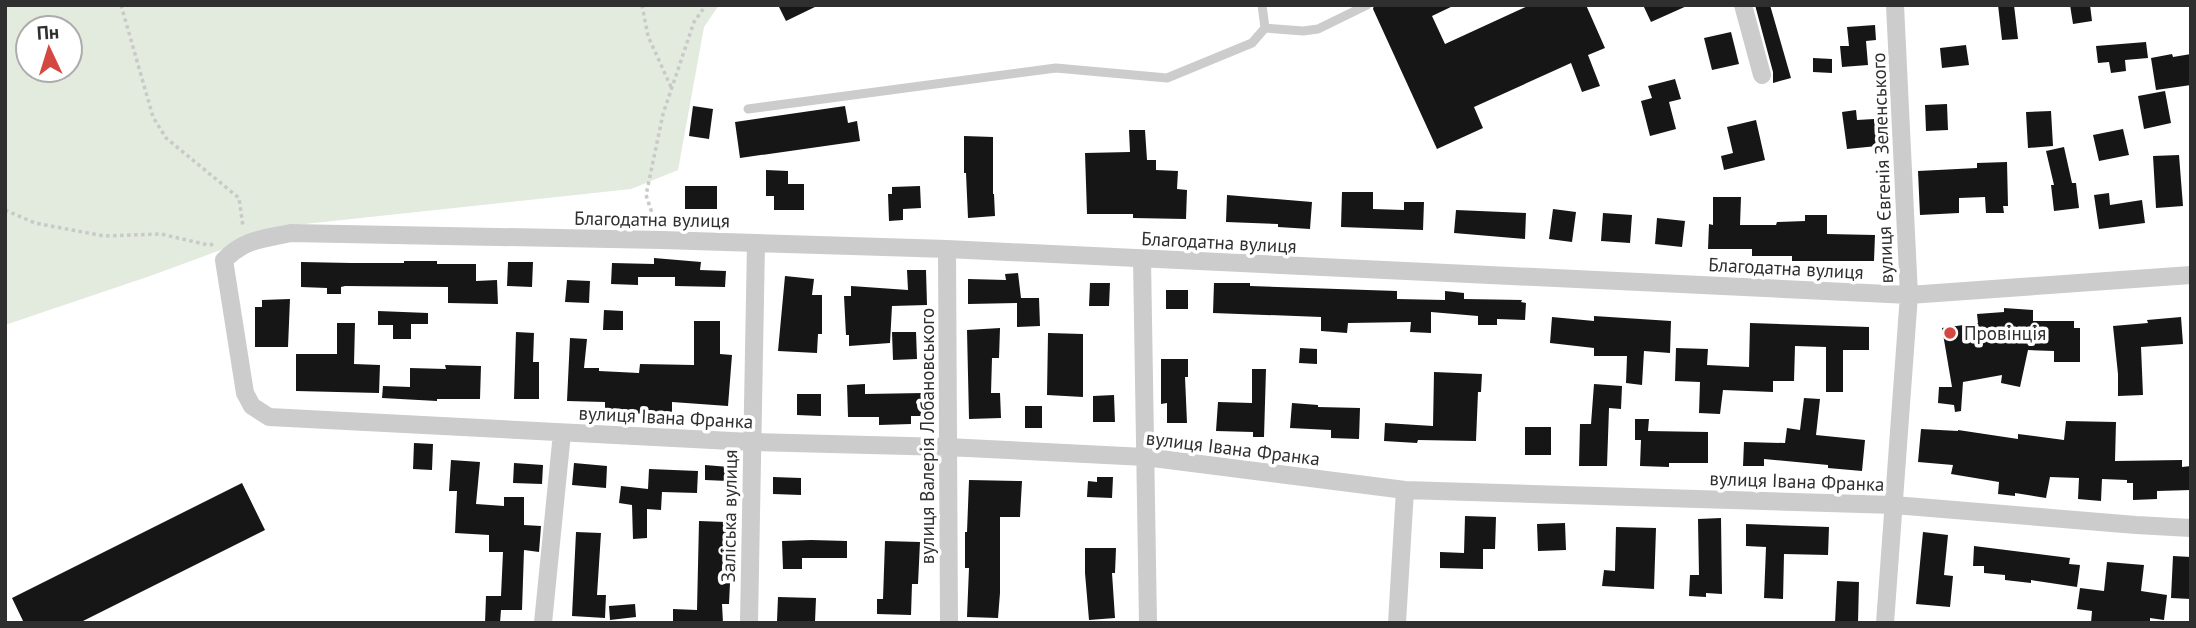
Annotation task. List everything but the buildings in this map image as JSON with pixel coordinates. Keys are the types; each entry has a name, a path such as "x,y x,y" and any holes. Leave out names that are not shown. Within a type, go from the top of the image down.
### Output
{"street":[{"path":"1743,5 1762,75"},
{"name":"вулиця Євгенія Зеленського","path":"1885,623 1909,295 1895,5"},
{"name":"Благодатна вулиця","path":"246,243 291,233 662,240 947,249 1909,295 2191,275"},
{"name":"вулиця Івана Франка","path":"246,243 234,249 224,260 245,393 252,405 269,417 751,442 947,447 1145,457 1405,490 1894,505 2191,528"},
{"name":"Заліська вулиця","path":"749,623 756,243"},
{"name":"вулиця Валерія Лобановського","path":"947,249 949,623"},
{"path":"1142,259 1148,623"},
{"path":"543,623 562,433"},
{"path":"1396,623 1405,490"}],"lane":[{"path":"748,109 1056,68 1167,78 1252,43 1265,28 1262,5"},
{"path":"1265,28 1303,31 1318,29 1367,5"}],"path":[{"path":"5,210 35,223 104,236 161,234 208,245 246,243 239,198 166,138 153,117 121,5"},
{"path":"642,5 648,36 671,89"},
{"path":"662,240 646,195 663,114 694,22 706,5"}],"shaded area":[{"path":"5,5 719,5 704,27 678,170 631,189 286,226 5,325"}],"place":[{"name":"Провінція","path":"1950,333"}]}
